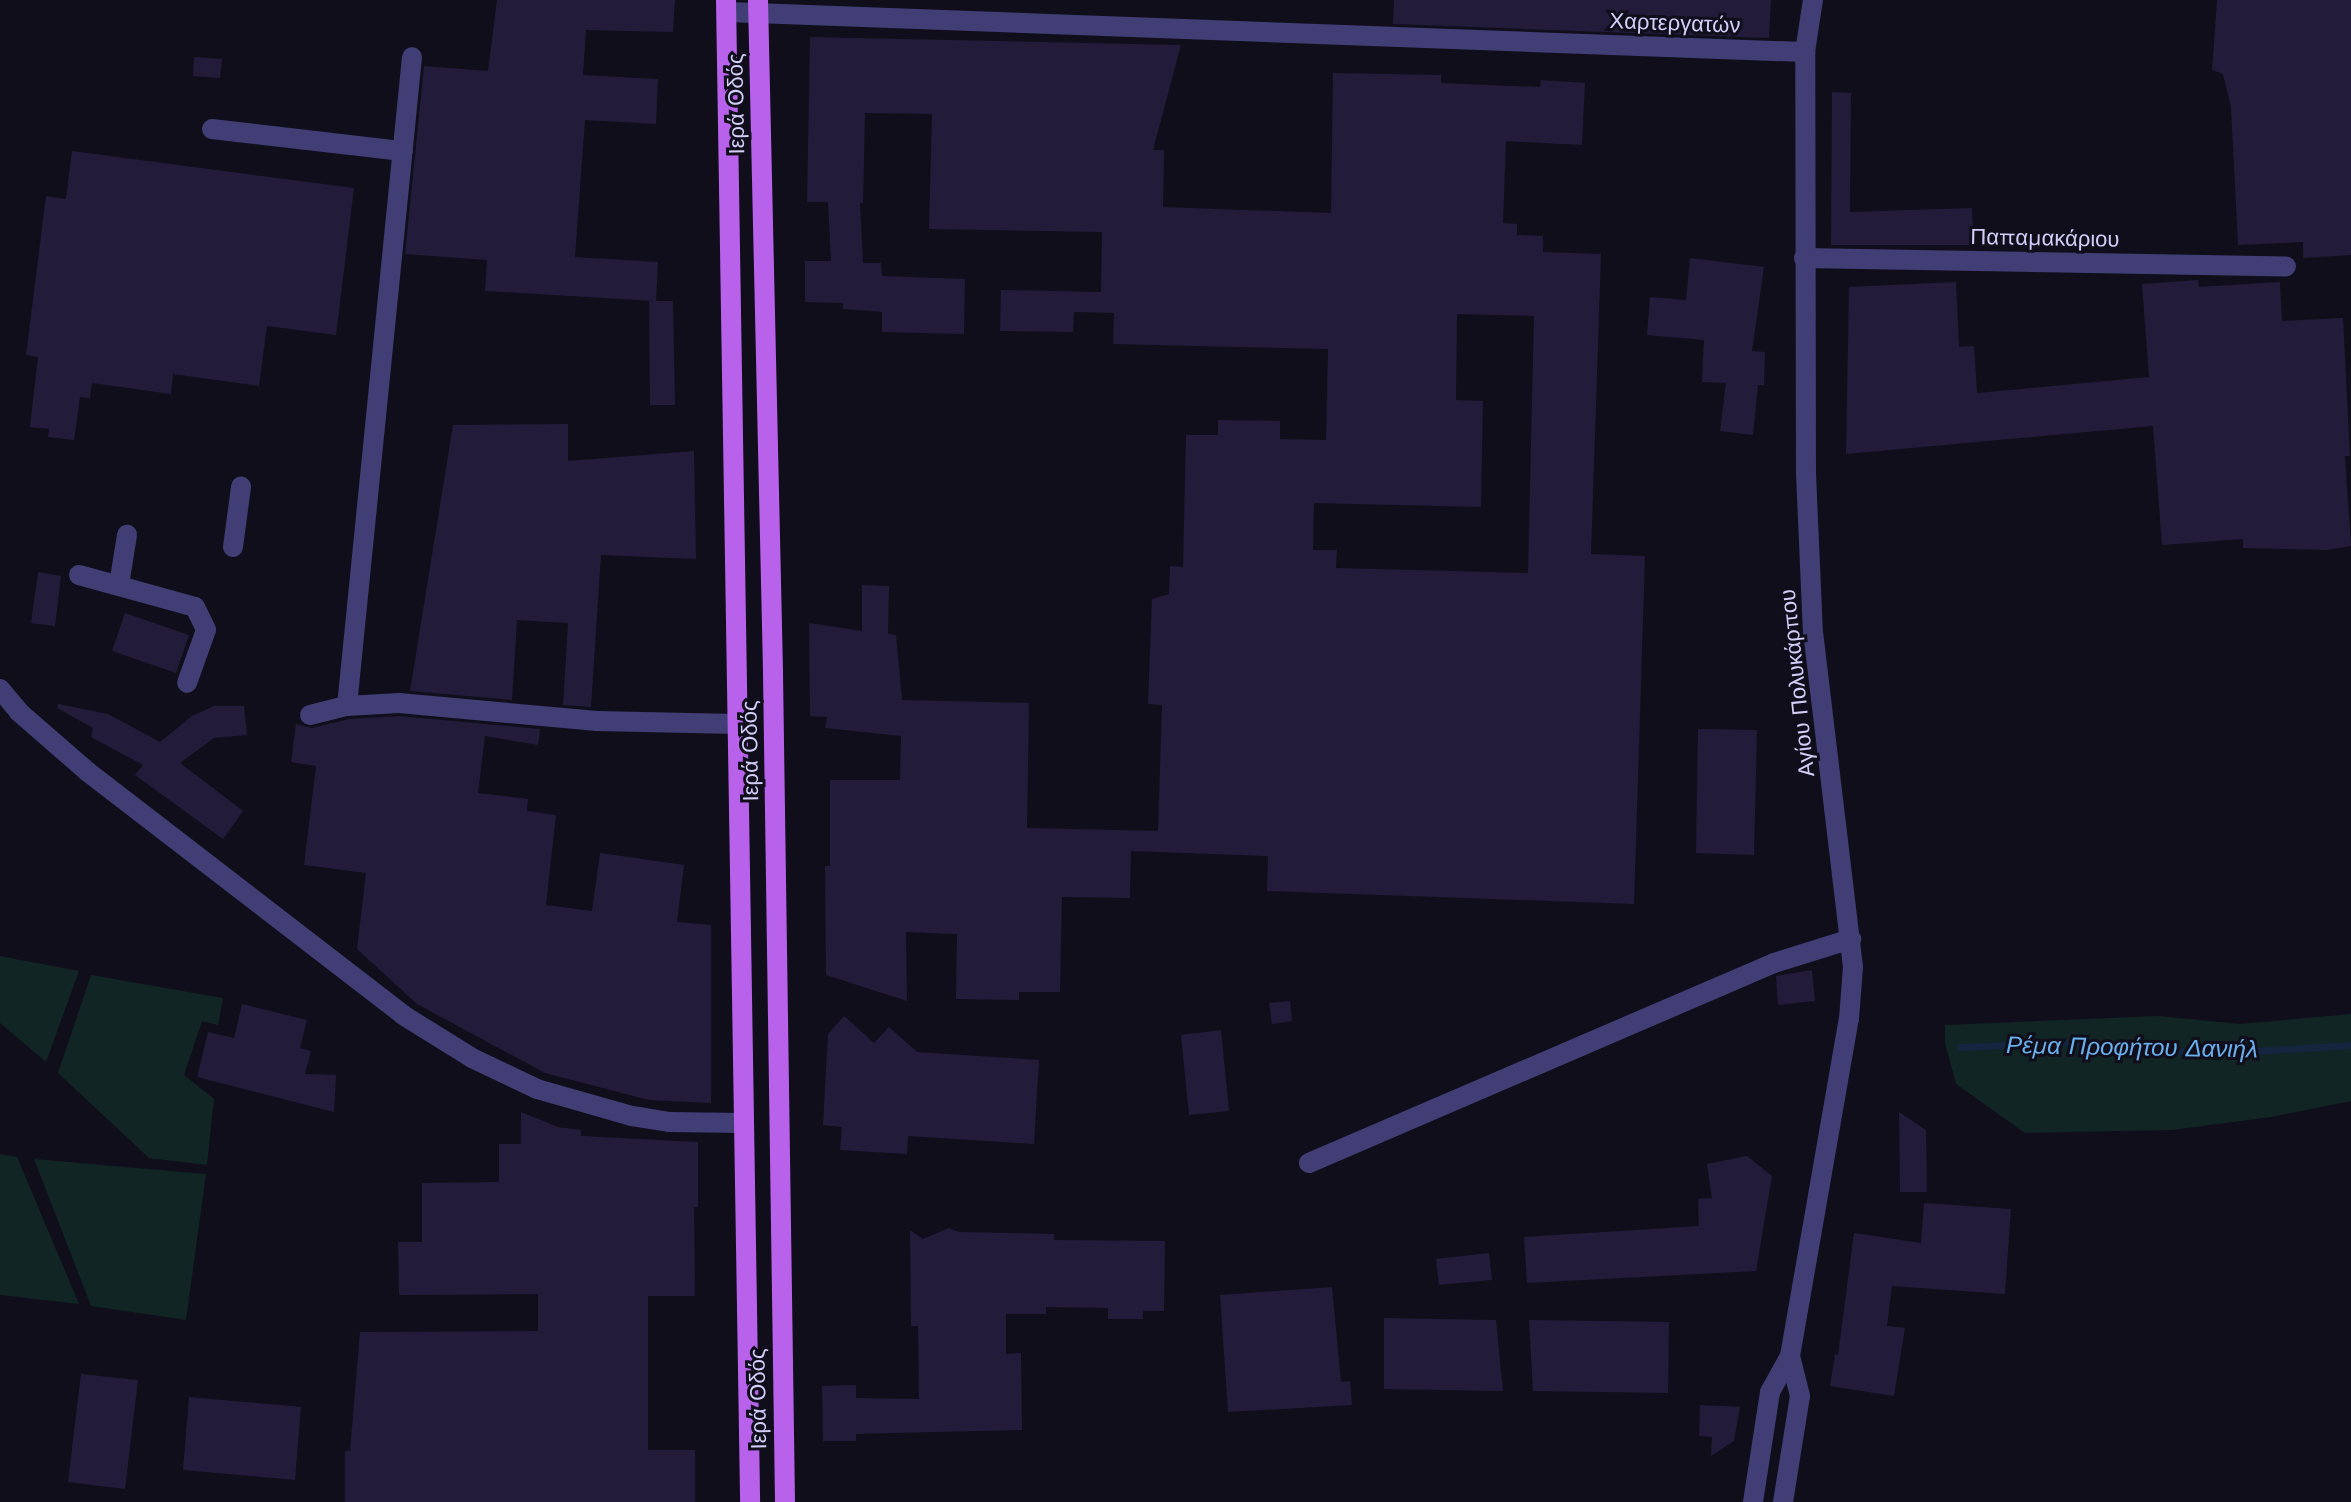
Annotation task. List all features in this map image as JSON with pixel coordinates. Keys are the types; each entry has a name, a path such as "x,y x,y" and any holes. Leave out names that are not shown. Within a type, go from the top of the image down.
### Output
{"main road":[{"name":"Ιερά Οδός","path":"726,6 741,1123 750,1502"},
{"name":"Ιερά Οδός","path":"758,6 773,673 785,1502"}],"street":[{"name":"Αγίου Πολυκάρπου","path":"1753,1502 1770,1392 1790,1356 1849,1019 1851,939 1813,634 1805,461 1805,52 1813,0"},
{"name":"Χαρτεργατών","path":"726,6 1805,52"},
{"path":"347,706 412,57"},
{"path":"212,129 403,151"},
{"name":"Παπαμακάριου","path":"1804,258 2286,266"},
{"path":"233,547 241,487"},
{"path":"119,585 127,535"},
{"path":"79,575 188,603 201,613 205,638 187,683"},
{"path":"0,689 19,712 88,772 403,1015 472,1058 537,1089 632,1116 669,1122 741,1123"},
{"path":"310,715 347,706 399,703 597,721 736,724"},
{"path":"1309,1163 1774,963 1851,939"},
{"name":"Αγίου Πολυκάρπου","path":"1783,1502 1800,1396 1790,1356"}],"green space":[{"path":"0,956 79,971 46,1062 0,1023"},
{"path":"91,975 223,998 218,1025 202,1021 184,1075 214,1099 207,1165 149,1158 58,1073"},
{"path":"2351,1014 2351,1101 2271,1117 2172,1130 2025,1133 1956,1084 1945,1043 1945,1025 2158,1016 2240,1024"},
{"path":"0,1154 17,1157 79,1304 0,1295"},
{"path":"34,1159 206,1174 186,1320 91,1306"}],"building":[{"path":"497,0 675,0 673,32 586,30 583,75 658,79 656,124 585,120 575,257 658,262 656,301 673,301 675,405 650,405 649,301 654,301 485,291 487,260 405,254 424,66 488,71"},
{"path":"1394,0 1771,0 1769,38 1393,24"},
{"path":"2217,0 2351,0 2351,255 2303,258 2303,242 2238,245 2231,107 2223,74 2212,70"},
{"path":"810,37 1181,45 1153,150 1164,150 1163,207 1331,213 1333,73 1441,75 1441,83 1540,87 1541,80 1585,83 1582,145 1506,141 1503,223 1517,224 1517,235 1543,236 1543,252 1601,254 1591,554 1645,556 1634,904 1267,891 1268,856 1131,851 1130,898 1062,897 1060,992 1019,992 1019,1000 956,999 957,934 906,932 907,1001 826,975 825,866 830,866 830,780 900,780 901,736 825,728 827,717 810,716 809,623 862,631 862,585 889,586 888,634 896,635 902,700 1029,703 1027,828 1158,831 1162,705 1148,704 1152,599 1169,594 1170,566 1183,567 1186,435 1218,435 1218,420 1280,421 1280,439 1326,440 1328,349 1113,344 1114,313 1074,312 1073,332 1000,331 1001,290 1101,292 1102,232 929,229 932,114 865,113 863,203 860,203 863,263 881,263 882,276 965,279 964,334 882,332 882,312 843,309 843,303 805,302 805,261 831,261 828,202 807,202","holes":["1457,314 1534,316 1528,573 1336,568 1337,550 1313,550 1314,503 1481,507 1483,401 1456,400"]},
{"path":"194,57 222,59 220,78 193,76"},
{"path":"1832,92 1851,93 1850,212 1972,208 1974,245 1831,245"},
{"path":"72,151 354,188 336,335 267,326 259,386 173,374 171,394 92,383 90,398 80,397 74,440 48,437 49,429 30,427 38,357 26,355 46,196 66,199"},
{"path":"1690,258 1764,267 1752,351 1765,352 1764,385 1758,385 1753,435 1720,431 1726,383 1702,382 1704,340 1647,335 1650,297 1686,300"},
{"path":"2198,280 2199,287 2280,282 2282,321 2343,318 2350,456 2345,456 2351,546 2327,550 2243,548 2243,539 2162,545 2153,426 1846,454 1849,287 1956,282 1959,347 1974,346 1977,393 2149,377 2142,284"},
{"path":"568,424 568,461 694,451 696,559 601,555 591,707 563,705 568,623 517,620 512,700 410,691 453,425"},
{"path":"38,572 61,576 55,626 31,623"},
{"path":"125,613 189,635 176,673 112,651"},
{"path":"58,704 108,714 160,742 192,716 214,706 244,706 247,735 214,738 180,763 243,811 223,839 135,775 143,765 91,737 93,728 57,708"},
{"path":"399,716 540,729 538,745 485,736 478,793 528,799 527,811 556,815 546,905 592,911 600,853 684,865 677,922 711,925 711,1103 649,1100 545,1073 417,1004 357,949 366,873 304,865 316,766 291,762 296,724 312,728 349,719"},
{"path":"1698,729 1757,730 1754,855 1696,853"},
{"path":"1812,970 1815,1001 1778,1005 1776,976"},
{"path":"1290,1001 1292,1021 1272,1024 1269,1003"},
{"path":"242,1004 307,1020 300,1048 311,1051 305,1074 336,1075 334,1112 197,1077 208,1032 234,1038"},
{"path":"844,1016 874,1043 889,1027 917,1052 1039,1060 1034,1144 908,1136 907,1154 840,1150 842,1127 823,1125 828,1034"},
{"path":"1221,1030 1229,1111 1189,1115 1181,1035"},
{"path":"521,1112 558,1127 581,1130 581,1136 698,1142 698,1207 694,1207 695,1296 648,1296 648,1450 695,1450 695,1502 345,1502 345,1451 350,1451 360,1332 538,1331 538,1294 399,1295 398,1242 422,1242 422,1183 499,1182 499,1144 521,1144"},
{"path":"1899,1112 1926,1130 1927,1192 1900,1192"},
{"path":"1747,1156 1772,1176 1756,1271 1527,1283 1524,1237 1699,1226 1698,1199 1712,1198 1707,1164"},
{"path":"1924,1203 2011,1209 2005,1294 1892,1286 1887,1326 1905,1328 1894,1396 1830,1386 1835,1354 1838,1355 1854,1233 1921,1243"},
{"path":"949,1228 959,1232 1054,1234 1054,1240 1165,1241 1164,1311 1143,1311 1143,1319 1108,1319 1108,1308 1046,1307 1046,1314 1006,1314 1006,1354 1021,1353 1022,1430 856,1434 856,1441 823,1441 822,1386 856,1385 856,1398 919,1399 918,1326 911,1326 910,1230 923,1239"},
{"path":"1489,1253 1492,1280 1439,1285 1436,1259"},
{"path":"1332,1287 1341,1382 1350,1381 1352,1405 1228,1412 1220,1295"},
{"path":"1384,1318 1496,1320 1503,1391 1384,1389"},
{"path":"1529,1320 1669,1322 1668,1393 1533,1391"},
{"path":"81,1374 138,1380 125,1489 68,1482"},
{"path":"189,1397 301,1407 295,1480 183,1470"},
{"path":"1700,1405 1740,1407 1734,1441 1711,1456 1712,1437 1699,1436"}],"waterway":[{"name":"Ρέμα Προφήτου Δανιήλ","path":"1960,1047 2075,1042 2209,1054 2351,1045"}]}
